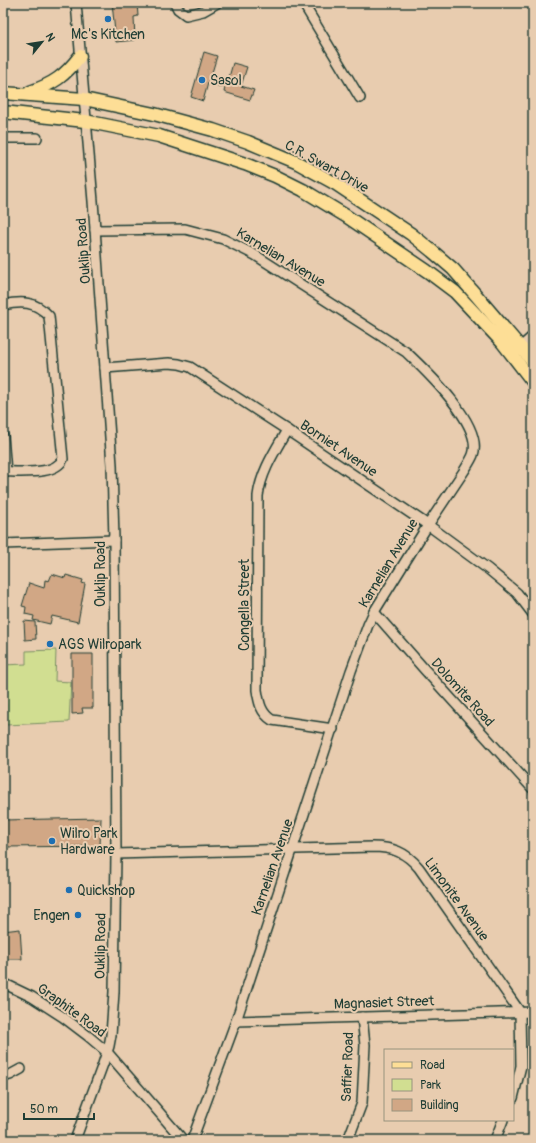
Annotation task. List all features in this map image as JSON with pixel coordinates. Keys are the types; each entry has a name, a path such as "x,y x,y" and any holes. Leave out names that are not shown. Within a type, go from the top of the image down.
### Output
{"main road":[{"path":"25,93 45,87 59,79 72,67 80,56"},
{"name":"C.R. Swart Drive","path":"3,93 25,93 84,99 154,114 220,132 296,162 336,184 411,234 432,251 457,274 521,346 533,362"},
{"path":"3,112 85,121 166,138 245,164 275,176 303,190 352,220 427,271 449,288 502,342 533,382"}],"street":[{"name":"Ouklip Road","path":"75,1140 107,1052 111,1034 114,992 116,854 114,540 112,465 95,230 76,3"},
{"path":"175,3 178,9 186,15 203,11 217,3"},
{"path":"303,3 360,98"},
{"path":"3,138 37,138"},
{"name":"Karnelian Avenue","path":"95,230 184,229 223,239 255,255 406,352 427,372 457,407 467,423 473,437 474,444 473,454 470,460 374,612 354,664 236,1021 192,1140"},
{"path":"3,305 18,302 32,304 43,310 49,316 63,459 61,464 49,471 4,472 3,436"},
{"path":"511,355 533,336"},
{"name":"Borniet Avenue","path":"105,368 169,363 184,365 190,368 287,430 428,525 488,569 517,593 533,614"},
{"name":"Congella Street","path":"287,430 261,479 258,496 257,690 259,704 266,717 272,720 333,729"},
{"path":"3,544 114,540"},
{"name":"Dolomite Road","path":"374,612 533,789"},
{"name":"Limonite Avenue","path":"116,854 384,846 391,848 400,852 419,868 520,1012"},
{"name":"Graphite Road","path":"3,983 32,997 63,1017 107,1052 183,1140"},
{"path":"514,1094 521,1066 520,1012"},
{"name":"Magnasiet Street","path":"236,1021 533,1012"},
{"name":"Saffier Road","path":"348,1140 362,1103 364,1044 362,1017"},
{"path":"3,1077 21,1069"},
{"path":"495,1140 503,1121"}],"green space":[{"path":"56,650 55,681 71,682 69,722 6,725 6,704 3,703 3,665 26,664 26,651"}],"building":[{"path":"112,3 137,3 138,16 134,17 135,40 116,42"},
{"path":"204,52 217,56 211,76 228,81 233,63 247,67 241,86 254,90 250,100 224,92 225,88 208,83 203,101 191,97"},
{"name":"AGS Wilropark","path":"52,574 65,578 66,575 83,580 82,583 85,584 78,622 52,616 50,624 33,620 34,616 25,614 26,607 22,606 29,583 44,588 45,580 49,581"},
{"path":"24,621 35,622 36,639 25,640"},
{"path":"72,654 93,654 93,708 82,708 83,713 72,714"},
{"path":"101,818 100,846 3,847 3,820"},
{"path":"20,929 22,959 3,959 3,931"}],"place":[{"name":"Mc's Kitchen","path":"108,19"},
{"name":"Sasol","path":"202,80"},
{"name":"AGS Wilropark","path":"50,644"},
{"name":"Wilro Park Hardware","path":"52,841"},
{"name":"Quickshop","path":"69,890"},
{"name":"Engen","path":"78,915"}]}
